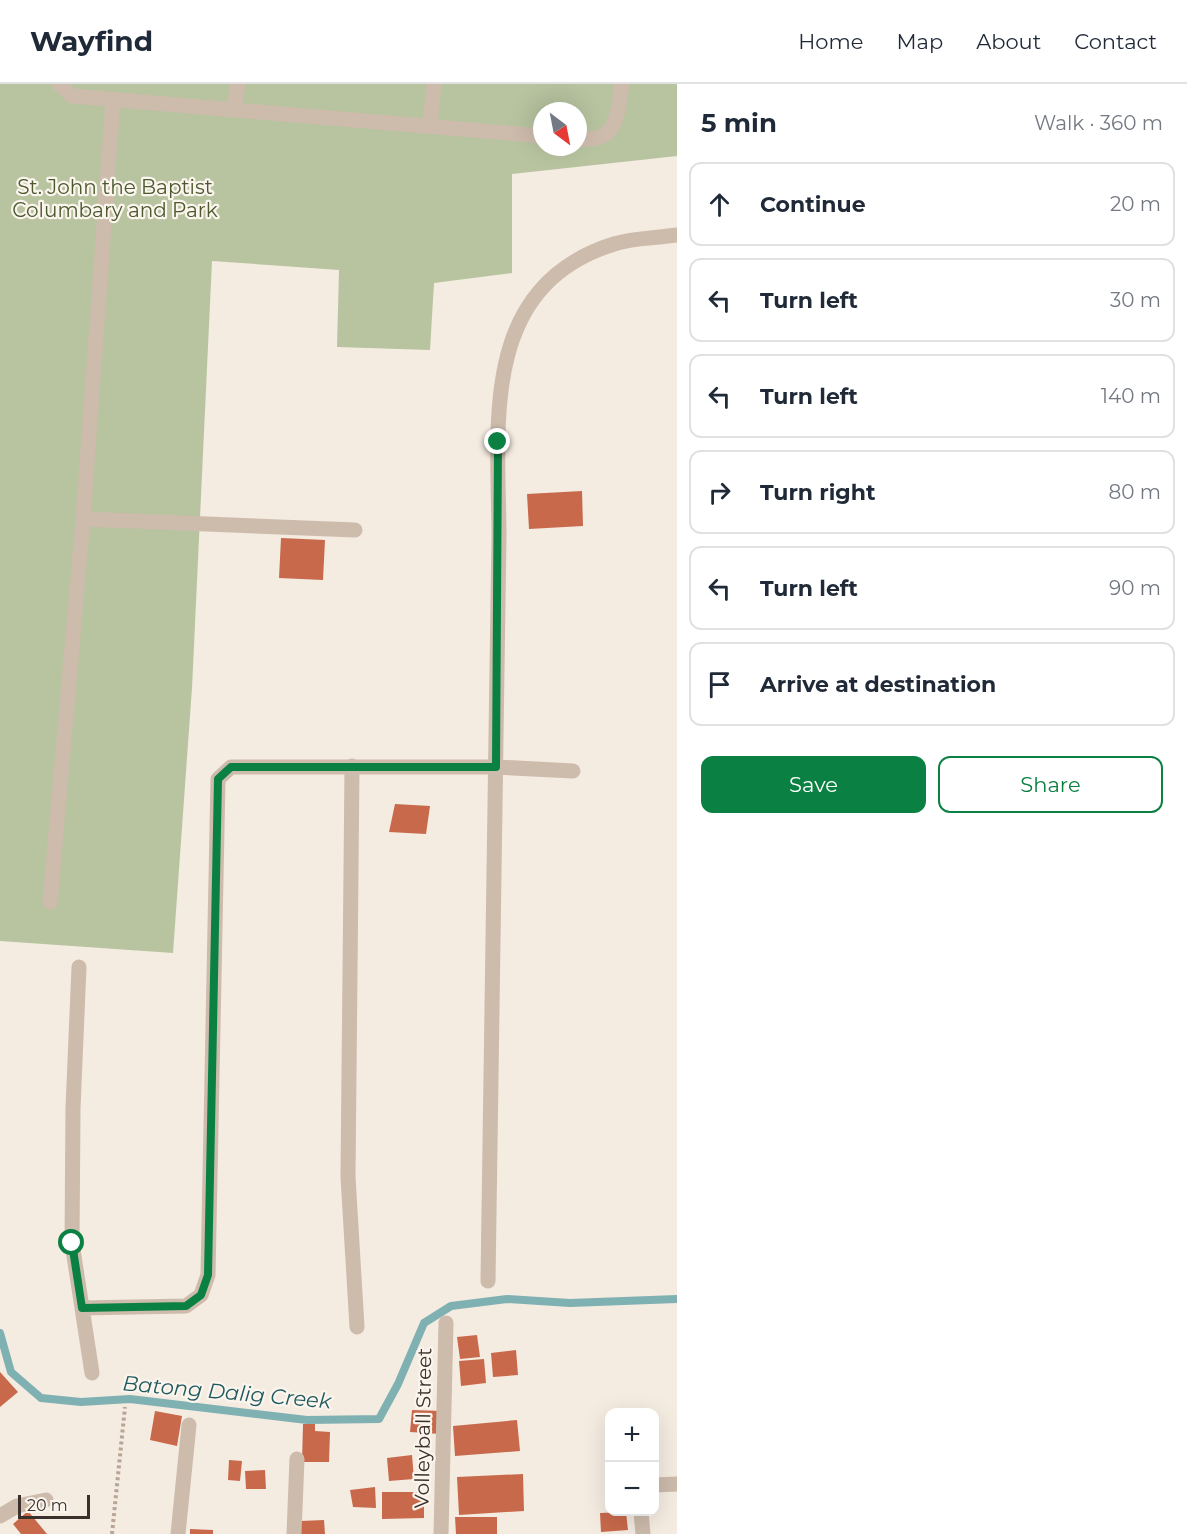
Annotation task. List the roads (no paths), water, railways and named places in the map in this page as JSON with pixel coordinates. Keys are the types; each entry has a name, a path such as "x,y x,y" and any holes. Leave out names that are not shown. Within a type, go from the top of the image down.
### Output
{"street":[{"path":"59,84 72,96 533,135"},
{"path":"234,110 238,84"},
{"path":"430,126 434,84"},
{"path":"587,140 593,141 607,135 616,121 622,84"},
{"path":"50,902 83,519 113,100"},
{"path":"488,1281 496,767 498,442 506,355 515,329 541,286 574,262 614,243 677,235"},
{"path":"83,519 355,530"},
{"path":"352,766 348,1177 357,1327"},
{"path":"82,1308 186,1306 201,1295 208,1275 218,779 231,767 496,767 573,771"},
{"path":"79,967 73,1108 72,1243 92,1373"},
{"name":"Volleyball Street","path":"441,1534 446,1323"},
{"path":"178,1534 189,1425"},
{"path":"294,1534 297,1459"},
{"path":"659,1485 677,1484"},
{"path":"0,1516 17,1506 46,1500"},
{"path":"641,1516 643,1534"}],"waterway":[{"name":"Batong Dalig Creek","path":"0,1333 11,1372 41,1398 81,1402 130,1399 307,1420 379,1419 398,1384 424,1323 451,1306 507,1299 570,1303 677,1299"}],"park label":[{"name":"St. John the Baptist Columbary and Park","path":"115,198"}]}
